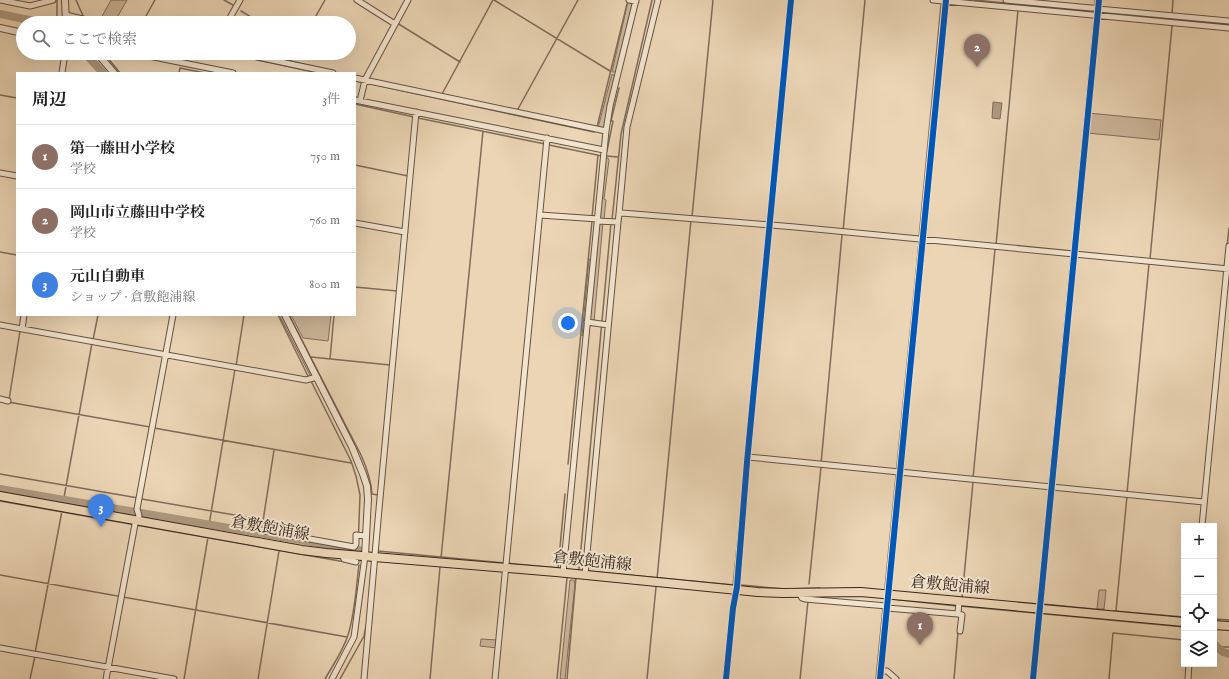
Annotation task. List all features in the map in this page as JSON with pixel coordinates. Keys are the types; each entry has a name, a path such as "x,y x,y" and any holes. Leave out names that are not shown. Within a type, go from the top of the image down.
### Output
{"main road":[{"name":"倉敷飽浦線","path":"0,496 136,519 302,550 342,554 365,552 376,553 506,565 562,573 736,590 773,593 850,592 888,594 959,605 1181,622"},
{"path":"1217,625 1229,626"}],"street":[{"path":"0,0 30,6 53,0"},
{"path":"65,0 66,15 70,16"},
{"path":"231,16 240,0"},
{"path":"356,0 395,24"},
{"path":"408,0 365,81 358,100 416,115 603,154"},
{"path":"562,573 603,154 610,106 636,1 629,0"},
{"path":"585,575 604,325 614,222 619,214 627,127 658,0"},
{"path":"726,679 736,590 791,0"},
{"path":"933,0 1172,15 1229,28"},
{"path":"1006,0 1091,8 1097,10 1190,20 1229,21"},
{"path":"1033,679 1050,487 1099,0"},
{"path":"880,679 885,607 888,594 898,472 923,240 946,1"},
{"path":"0,28 16,31"},
{"path":"62,72 64,60"},
{"path":"103,60 113,72"},
{"path":"169,60 228,72"},
{"path":"272,60 328,72"},
{"path":"356,78 606,131"},
{"path":"364,679 403,232 416,115"},
{"path":"495,679 541,215 546,142"},
{"path":"0,173 16,176"},
{"path":"619,214 622,213 769,225 1228,269"},
{"path":"541,215 614,222"},
{"path":"356,223 403,232"},
{"path":"1202,523 1203,502 1228,269 1229,246"},
{"path":"22,329 24,316"},
{"path":"106,679 173,316"},
{"path":"285,316 312,379 352,447 363,474 368,492 361,536 365,552 354,637 332,679"},
{"path":"587,322 604,325"},
{"path":"0,325 166,355 312,379"},
{"path":"0,399 8,400"},
{"path":"748,457 825,466 1203,502"},
{"path":"261,530 354,547 356,544 356,536 361,536"},
{"path":"342,554 344,559 356,562"},
{"path":"799,593 802,598 805,599 958,614 962,615 960,631"},
{"path":"958,614 959,605"},
{"path":"0,648 174,679"},
{"path":"1188,679 1189,667"},
{"path":"881,671 887,671 896,679"}],"shaded area":[{"path":"111,0 127,0 118,16 102,16"},
{"path":"628,1 632,4 632,6 616,72 612,72"},
{"path":"612,74 615,76 604,127 602,129 598,128"},
{"path":"993,102 1002,103 1000,119 992,118"},
{"path":"1088,113 1161,120 1159,140 1087,133"},
{"path":"605,158 608,158 609,160 604,199 606,200 604,219 601,220 599,218"},
{"path":"603,222 594,322 589,321 599,223"},
{"path":"589,259 591,260 584,334 582,336"},
{"path":"280,316 283,316 312,373 311,377"},
{"path":"292,316 331,316 328,341 303,338"},
{"path":"570,580 574,580 575,584 565,679 560,679"},
{"path":"1099,590 1106,590 1104,609 1097,609"},
{"path":"481,639 497,640 497,648 480,646"}],"waterway":[{"path":"57,0 57,16"},
{"path":"76,0 83,16"},
{"path":"146,16 155,0"},
{"path":"224,0 233,5"},
{"path":"316,16 325,0"},
{"path":"442,94 493,0"},
{"path":"494,0 610,71"},
{"path":"518,109 578,0"},
{"path":"612,220 621,134 652,0"},
{"path":"692,217 713,0"},
{"path":"843,231 865,0"},
{"path":"974,0 1091,11"},
{"path":"1095,0 1095,7"},
{"path":"1172,14 1173,0"},
{"path":"597,127 627,4"},
{"path":"919,238 941,5"},
{"path":"996,245 1018,10"},
{"path":"241,11 249,16"},
{"path":"1099,12 1229,24"},
{"path":"0,14 16,17"},
{"path":"1072,252 1094,19"},
{"path":"397,23 460,62"},
{"path":"1150,259 1172,26"},
{"path":"91,60 102,72"},
{"path":"109,60 119,72"},
{"path":"258,60 314,72"},
{"path":"179,72 180,68 200,72"},
{"path":"356,81 363,82"},
{"path":"367,83 594,132 595,130"},
{"path":"607,151 613,121 611,121 619,88"},
{"path":"0,95 16,98"},
{"path":"356,104 414,117"},
{"path":"418,118 545,144"},
{"path":"441,558 483,131"},
{"path":"549,145 602,156"},
{"path":"592,217 598,155"},
{"path":"606,156 618,157"},
{"path":"356,165 408,176"},
{"path":"657,579 691,220"},
{"path":"568,464 592,221"},
{"path":"575,570 579,570 611,223"},
{"path":"1227,246 1229,228"},
{"path":"821,464 842,235"},
{"path":"885,588 919,242"},
{"path":"973,478 995,249"},
{"path":"0,252 16,255"},
{"path":"1049,485 1071,256"},
{"path":"1127,493 1149,264"},
{"path":"356,287 397,291"},
{"path":"93,340 98,316"},
{"path":"236,366 244,316"},
{"path":"278,316 309,378"},
{"path":"290,316 361,455 371,484 372,494 378,495"},
{"path":"330,359 334,316"},
{"path":"9,400 20,331"},
{"path":"63,503 92,343"},
{"path":"311,357 390,365"},
{"path":"209,525 235,369"},
{"path":"311,381 351,461 356,476 360,495 358,548"},
{"path":"8,402 150,427"},
{"path":"154,428 351,463"},
{"path":"261,534 274,450"},
{"path":"809,584 821,467"},
{"path":"0,474 138,498"},
{"path":"962,598 973,482"},
{"path":"1039,594 1049,488"},
{"path":"0,489 359,550"},
{"path":"558,568 565,494"},
{"path":"1116,611 1127,496"},
{"path":"733,586 742,498"},
{"path":"142,499 258,519"},
{"path":"0,501 351,563"},
{"path":"35,653 62,511"},
{"path":"184,679 208,537"},
{"path":"280,543 281,538"},
{"path":"258,679 279,551"},
{"path":"378,551 559,568"},
{"path":"325,679 341,652 348,635 354,609 359,565"},
{"path":"430,679 440,567"},
{"path":"587,571 734,585"},
{"path":"0,575 347,637"},
{"path":"567,679 576,577"},
{"path":"557,679 567,578"},
{"path":"741,585 785,589 820,588 820,590"},
{"path":"647,679 656,587"},
{"path":"732,596 732,602"},
{"path":"891,599 957,606"},
{"path":"800,679 808,601"},
{"path":"1042,604 1104,610"},
{"path":"960,606 1181,627"},
{"path":"876,679 883,608"},
{"path":"1114,611 1181,617"},
{"path":"1035,632 1037,614"},
{"path":"1217,619 1229,620"},
{"path":"340,679 364,636 366,626"},
{"path":"954,679 958,632"},
{"path":"1109,679 1113,633 1181,640"},
{"path":"1217,647 1223,652 1229,654"},
{"path":"1218,647 1229,647"},
{"path":"30,679 35,656"}],"cycle path":[{"path":"726,679 733,608 737,587 747,462 791,0"},
{"path":"880,679 946,0"},
{"path":"1033,679 1099,0"}],"place":[{"name":"岡山市立藤田中学校","path":"977,67"},
{"name":"元山自動車","path":"101,527"},
{"name":"第一藤田小学校","path":"920,645"}]}
